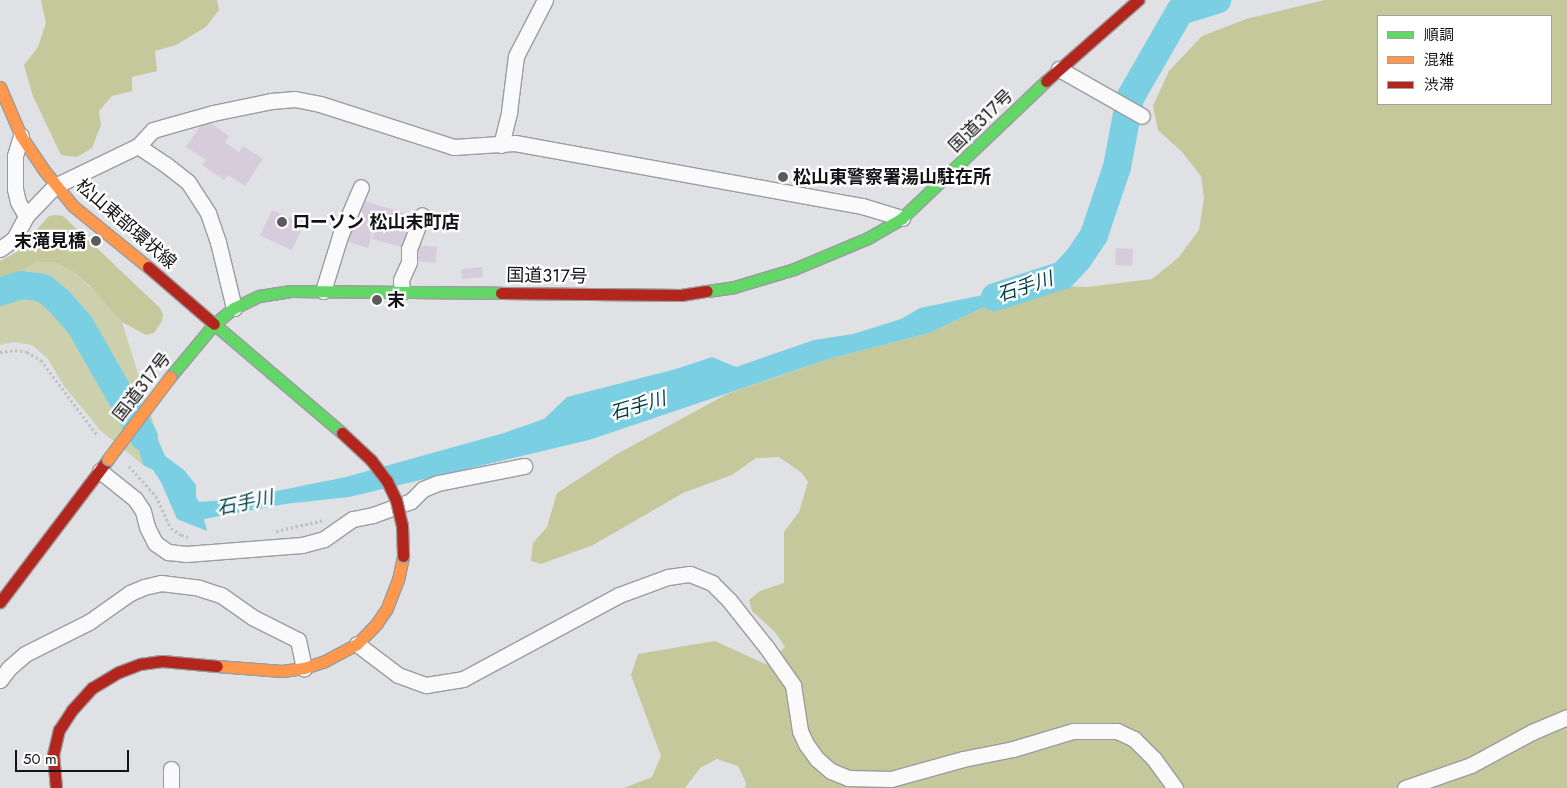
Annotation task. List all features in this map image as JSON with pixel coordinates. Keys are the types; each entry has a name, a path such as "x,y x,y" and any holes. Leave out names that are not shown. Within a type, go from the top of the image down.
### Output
{"main road":[{"name":"国道317号","path":"0,602 170,377 214,324 234,308 267,295 291,291 681,295 734,287 794,269 868,238 902,218 951,174 1060,69 1138,0"},
{"name":"松山東部環状線","path":"0,87 21,136 55,186 73,206 171,286 371,460 387,482 396,500 402,526 403,556 398,580 387,608 377,623 357,644 323,662 304,668 282,671 162,661 140,664 119,672 92,688 72,710 59,730 53,756 56,788"}],"street":[{"path":"501,145 509,112 516,56 545,0"},
{"path":"1060,69 1142,116"},
{"path":"0,249 14,239 26,216 55,186 138,146 153,130 173,123 271,101 295,99 320,104 454,147 515,143 842,203 902,218"},
{"path":"21,136 15,156 15,189 18,202 26,216"},
{"path":"138,146 188,182 208,213 218,242 234,308"},
{"path":"323,291 340,236 361,187"},
{"path":"402,292 401,280 409,262 408,249 422,215"},
{"path":"104,465 135,499 143,511 147,527 155,543 168,552 216,554 302,545 324,539 353,519 373,515 411,501 423,489 438,484 524,466"},
{"path":"357,644 398,675 426,685 463,680 619,595 668,577 690,574 712,583 746,620 767,648 793,685 800,731 806,744 817,759 831,771 848,778 891,779 963,759 1013,749 1073,731 1117,731 1134,739 1154,759 1174,788"},
{"path":"0,680 9,668 25,654 89,622 130,593 144,587 161,584 199,588 221,595 252,617 298,640 304,668"},
{"path":"1405,788 1471,765 1532,732 1567,717"},
{"path":"170,769 171,788"}],"path":[{"path":"0,352 16,350 28,352 41,360 99,437"},
{"path":"125,461 156,496 171,528 181,535 197,539"},
{"path":"270,532 332,518 353,519"}],"green space":[{"path":"41,0 217,0 219,10 206,27 176,45 155,51 157,71 132,77 132,91 112,96 99,111 101,125 92,148 77,157 61,155 33,96 24,65 38,47 46,23"},
{"path":"1325,0 1567,0 1567,788 745,788 746,783 738,766 717,759 700,768 685,788 624,788 652,777 661,756 631,675 638,654 715,641 765,664 785,647 775,632 752,611 749,600 760,591 784,583 784,532 799,512 808,482 802,473 779,457 756,458 732,475 683,493 593,545 541,564 531,561 533,543 547,527 557,493 617,454 727,394 829,359 929,333 1031,285 1087,287 1152,279 1178,258 1199,230 1204,198 1201,176 1182,152 1158,130 1153,106 1169,71 1202,36 1246,19"},
{"path":"49,216 63,216 160,308 163,314 162,321 154,333 146,335 122,322 91,287 74,272 55,262 38,262 0,280 0,261 17,252"},
{"path":"38,262 55,262 74,272 104,300 122,322 160,444 127,405 143,465 100,430 64,386 48,359 32,345 14,342 0,345 0,280"}],"water":[{"path":"1031,285 929,333 829,359 589,440 349,497 285,504 204,519 207,531 177,519 161,482 153,470 143,465 126,403 160,444 165,456 184,470 196,485 196,497 199,502 237,499 346,477 504,433 544,419 567,397 676,369 712,357 736,367 814,340 853,334 901,319 920,308"}],"building":[{"path":"205,119 229,136 225,142 239,152 243,146 263,159 245,186 228,175 224,180 202,165 206,160 186,147"},
{"path":"358,199 415,216 412,226 377,216 368,248 346,241"},
{"path":"272,210 304,225 292,250 260,235"},
{"path":"378,218 411,227 406,245 403,244 402,247 372,239"},
{"path":"416,245 437,247 436,263 415,261"},
{"path":"1116,248 1133,249 1132,266 1115,265"},
{"path":"482,267 483,277 462,279 461,269"}],"waterway":[{"name":"石手川","path":"995,297 1063,275 1078,259 1094,235 1117,167 1130,98 1180,11 1217,0"},
{"name":"石手川","path":"0,292 22,285 43,288 59,301 80,325 144,437"}],"traffic: fast":[{"path":"707,291 734,287 794,269 868,238 902,218 1046,81"},
{"path":"170,377 214,324 234,308 259,296 291,291 501,293"},
{"path":"214,324 342,433"}],"traffic: slow":[{"path":"0,87 21,136 43,169 73,206 148,267"},
{"path":"108,459 170,377"},
{"path":"217,666 282,671 304,668 323,662 357,644 377,623 387,608 398,580 403,556"}],"traffic: jam":[{"path":"1046,81 1138,0"},
{"path":"148,267 214,324"},
{"path":"501,293 681,295 707,291"},
{"path":"342,433 371,460 387,481 396,500 402,526 403,556"},
{"path":"0,602 108,459"},
{"path":"56,788 53,755 59,730 72,710 92,688 119,672 140,664 162,661 217,666"}],"place":[{"name":"松山東警察署湯山駐在所","path":"783,177"},
{"name":"ローソン 松山末町店","path":"282,222"},
{"name":"末滝見橋","path":"96,241"},
{"name":"末","path":"377,300"}]}
